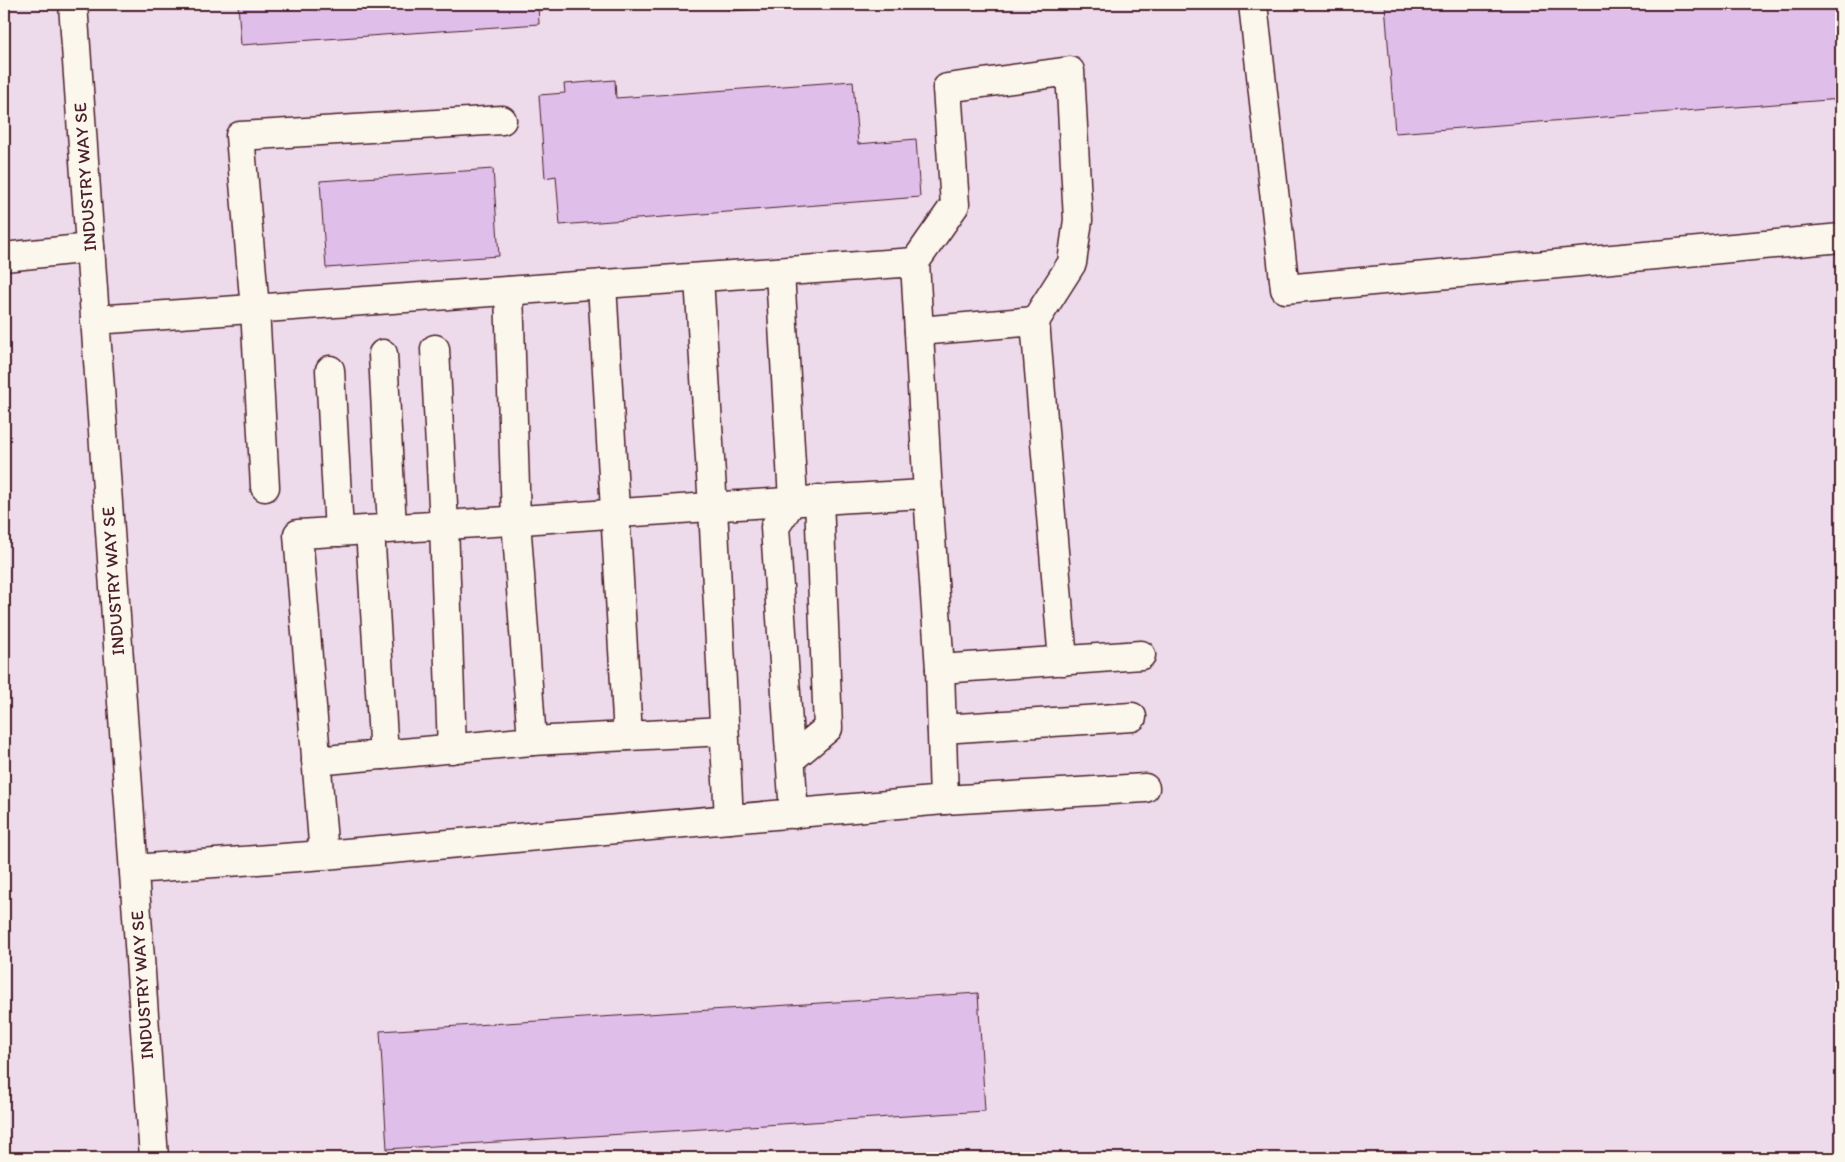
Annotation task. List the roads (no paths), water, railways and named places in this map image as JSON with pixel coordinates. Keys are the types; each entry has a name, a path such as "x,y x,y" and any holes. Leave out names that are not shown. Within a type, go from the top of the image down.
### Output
{"street":[{"name":"INDUSTRY WAY SE","path":"73,4 154,1158"},
{"path":"1253,4 1285,289 1841,238"},
{"path":"944,800 940,669 915,262 955,205 946,88 1070,71 1078,220 1072,263 1035,321 1063,661"},
{"path":"265,487 255,309 240,136 502,120"},
{"path":"4,257 90,248"},
{"path":"95,320 915,262"},
{"path":"780,272 793,500 775,527 794,814"},
{"path":"699,278 729,819"},
{"path":"602,284 628,736"},
{"path":"509,291 516,520 532,741"},
{"path":"919,331 1035,321"},
{"path":"435,349 452,748"},
{"path":"383,354 381,529 384,755"},
{"path":"330,370 339,532"},
{"path":"324,855 298,534 713,508 793,500 928,494"},
{"path":"791,760 828,728 819,499"},
{"path":"940,669 1141,655"},
{"path":"942,729 1132,717"},
{"path":"316,761 532,741 724,731"},
{"path":"134,869 324,855 944,800 1145,788"}]}
